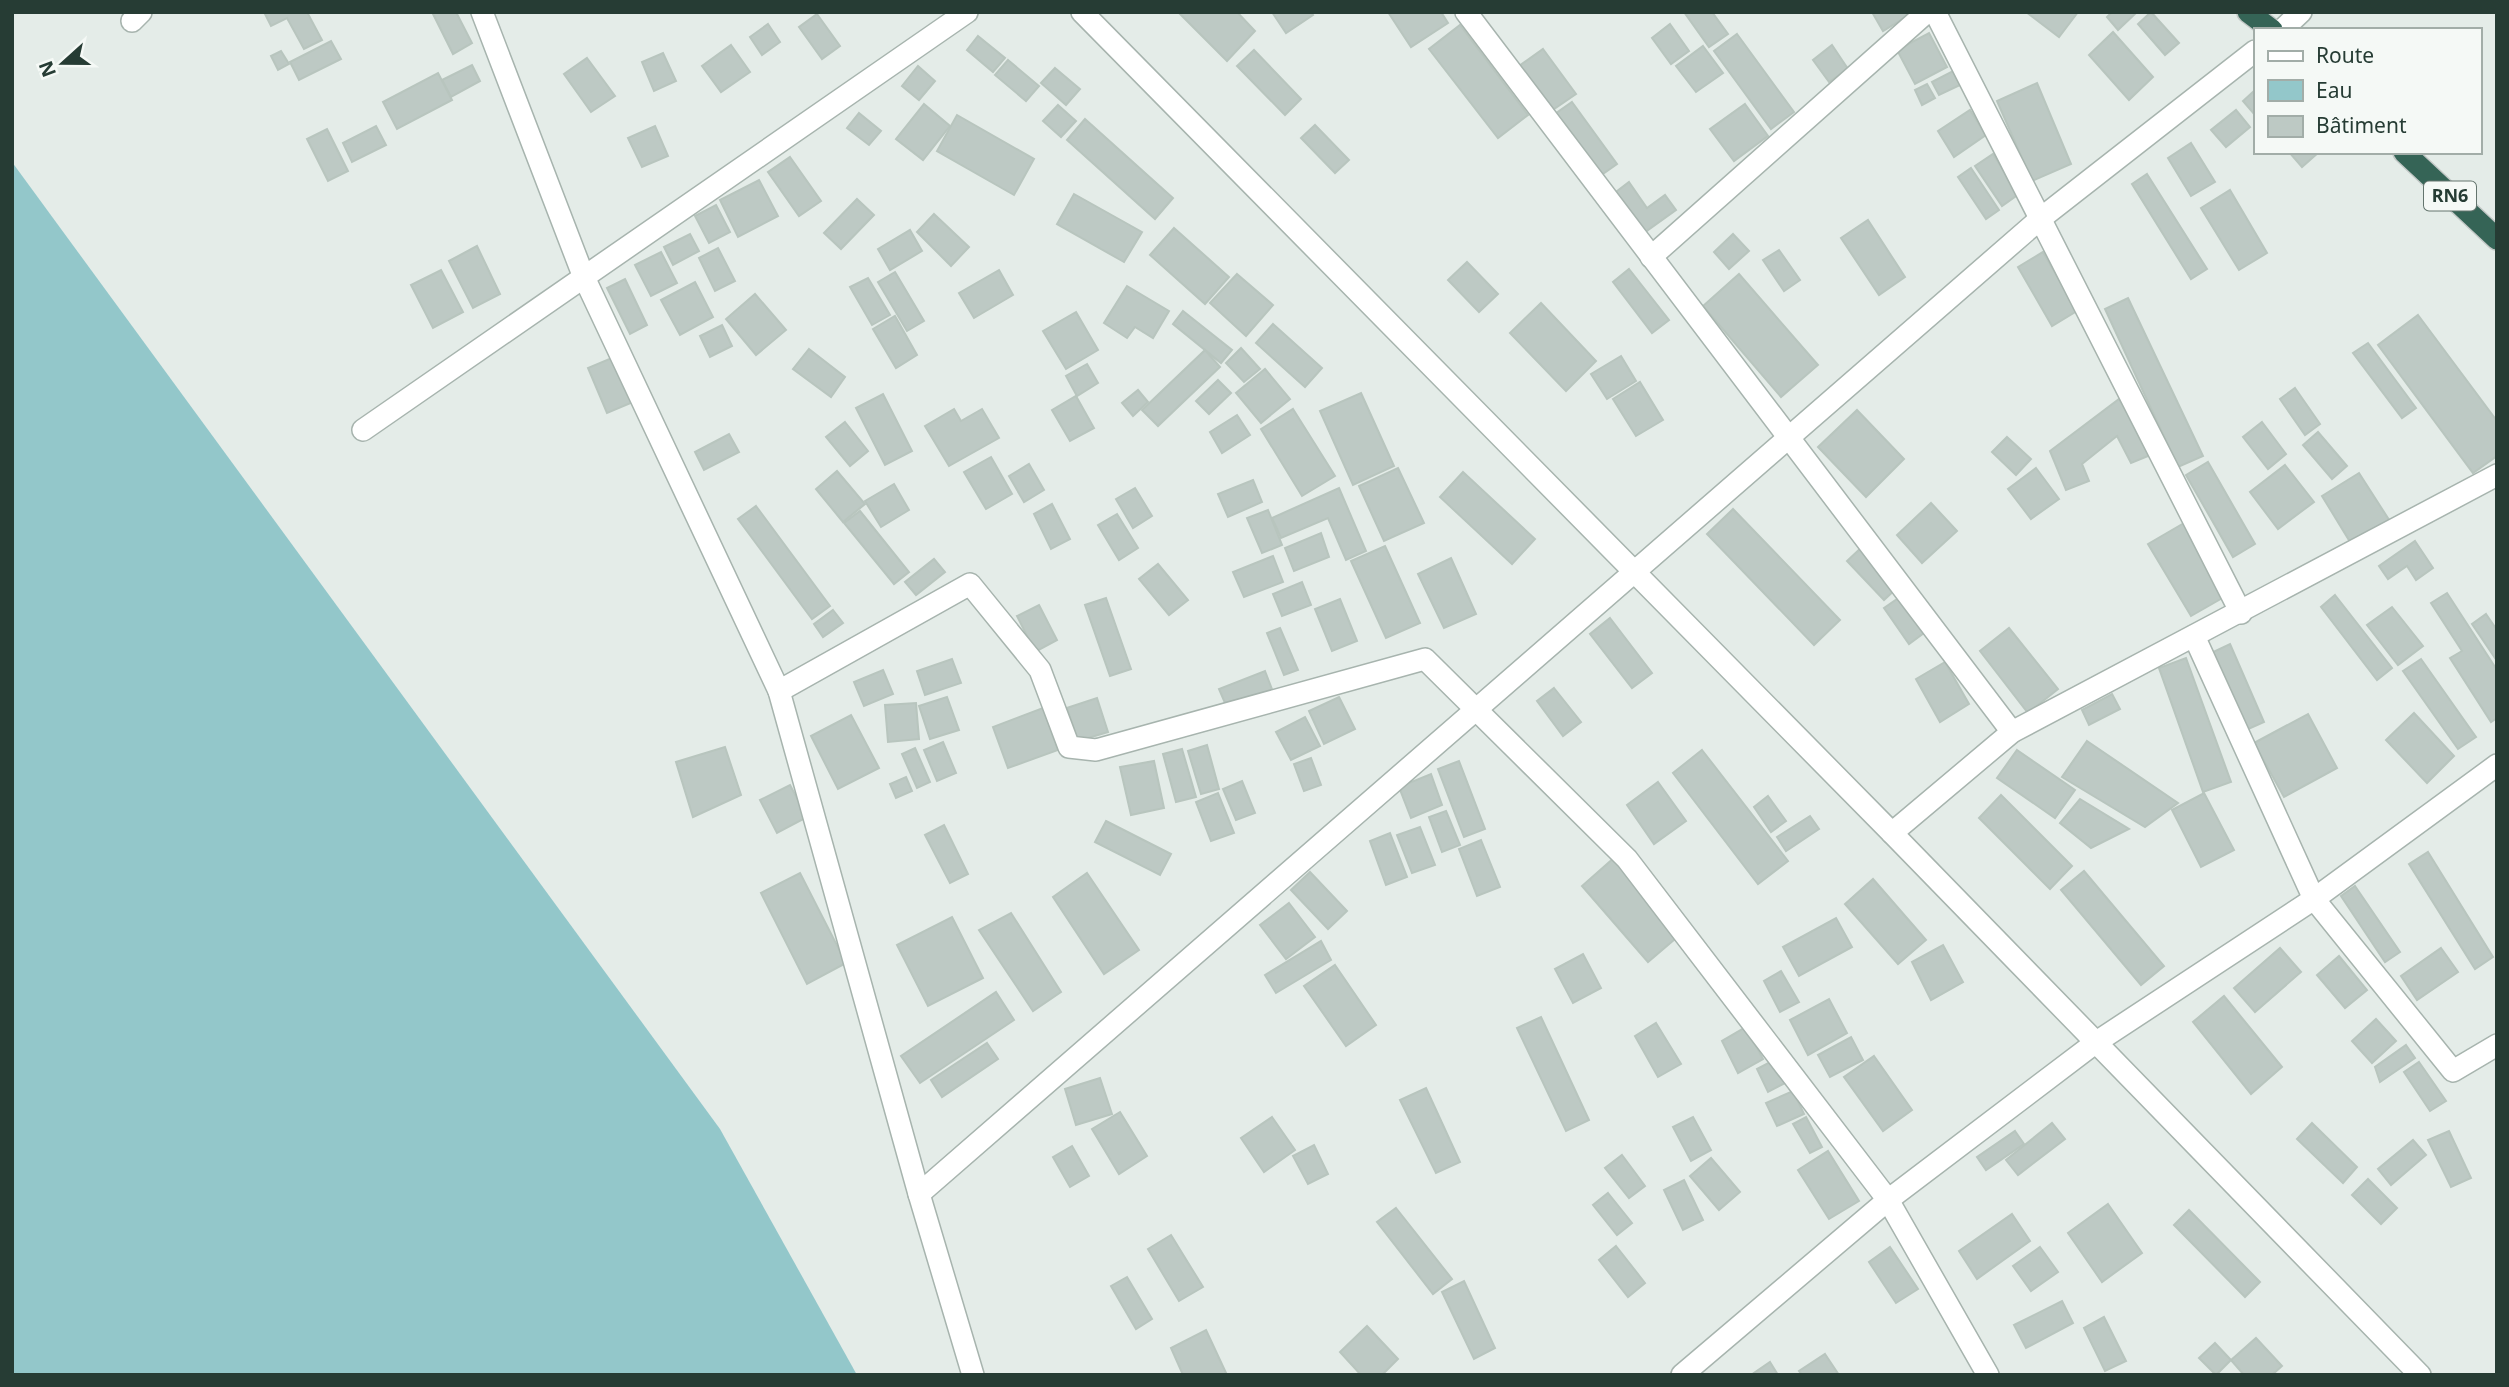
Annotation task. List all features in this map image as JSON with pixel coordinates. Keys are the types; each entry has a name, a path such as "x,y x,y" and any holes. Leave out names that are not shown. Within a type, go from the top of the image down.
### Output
{"highway":[{"path":"2248,12 2269,28"},
{"name":"RN6","path":"2406,154 2497,239"}],"street":[{"path":"482,12 583,275 779,691 919,1194 973,1375"},
{"path":"363,430 583,275 967,12"},
{"path":"1082,12 1892,833 2420,1375"},
{"path":"1466,12 2012,732"},
{"path":"1651,257 1927,12"},
{"path":"1935,12 2241,612"},
{"path":"2284,28 2301,12"},
{"path":"919,1194 2040,219 2254,52"},
{"path":"1892,833 2012,732 2497,475"},
{"path":"779,691 970,584 1040,670 1069,747 1096,750 1425,659 1627,859 1888,1200 1987,1375"},
{"path":"2194,636 2314,899 2453,1071 2497,1045"},
{"path":"1682,1375 1888,1200 2095,1043 2314,899 2497,765"}],"water":[{"path":"12,162 720,1129 857,1375 12,1375"}],"building":[{"path":"264,12 307,12 322,40 304,49 287,18 271,26"},
{"path":"432,12 456,12 472,43 453,54"},
{"path":"1178,12 1237,12 1255,31 1227,61"},
{"path":"1272,12 1311,12 1313,15 1286,33"},
{"path":"1388,12 1441,12 1448,23 1411,47"},
{"path":"1684,12 1712,12 1728,34 1709,47"},
{"path":"1872,12 1914,12 1883,31"},
{"path":"2026,12 2078,12 2059,37"},
{"path":"2112,12 2137,12 2118,30 2107,17"},
{"path":"2151,12 2179,43 2165,55 2138,24"},
{"path":"817,14 840,46 822,59 799,27"},
{"path":"768,24 780,42 762,55 750,37"},
{"path":"1670,24 1689,51 1671,64 1652,38"},
{"path":"1460,25 1528,115 1498,138 1429,49"},
{"path":"2113,32 2153,77 2129,100 2089,55"},
{"path":"1929,33 1947,67 1915,84 1897,50"},
{"path":"1737,34 1794,112 1771,129 1714,51"},
{"path":"978,36 1005,58 993,72 967,50"},
{"path":"331,41 341,59 299,80 290,62"},
{"path":"731,45 750,72 721,92 702,66"},
{"path":"1832,45 1848,69 1829,82 1813,60"},
{"path":"1703,46 1723,73 1696,92 1676,66"},
{"path":"1543,49 1576,94 1551,111 1519,66"},
{"path":"1254,50 1301,99 1285,115 1237,66"},
{"path":"281,51 289,64 278,70 271,56"},
{"path":"663,53 676,81 654,91 642,62"},
{"path":"587,58 615,96 591,112 564,74"},
{"path":"1008,60 1039,86 1026,101 995,75"},
{"path":"472,65 480,81 451,97 442,80"},
{"path":"918,66 935,81 919,100 902,86"},
{"path":"1055,68 1080,89 1066,105 1041,83"},
{"path":"1953,71 1960,85 1939,95 1932,82"},
{"path":"438,73 452,100 397,129 383,102"},
{"path":"2037,83 2071,164 2032,181 1997,101"},
{"path":"1927,84 1935,98 1922,105 1915,90"},
{"path":"2254,91 2254,114 2243,101"},
{"path":"1572,102 1617,164 1597,178 1552,116"},
{"path":"924,104 950,126 923,160 896,139"},
{"path":"1745,104 1768,136 1734,161 1710,129"},
{"path":"1058,105 1076,121 1061,137 1043,121"},
{"path":"1970,110 1986,135 1954,157 1938,131"},
{"path":"2236,110 2250,127 2226,147 2211,130"},
{"path":"859,113 881,131 869,145 847,128"},
{"path":"957,115 1034,159 1014,195 937,151"},
{"path":"1085,119 1173,198 1155,219 1067,140"},
{"path":"1315,125 1349,160 1335,173 1301,138"},
{"path":"376,126 386,145 352,162 343,143"},
{"path":"655,126 668,156 642,167 628,138"},
{"path":"327,129 348,171 328,181 307,139"},
{"path":"2191,143 2215,182 2191,196 2168,158"},
{"path":"1993,154 2019,194 2002,206 1975,166"},
{"path":"2291,154 2317,154 2302,167"},
{"path":"790,157 821,201 799,216 768,172"},
{"path":"1971,168 1999,210 1986,219 1958,177"},
{"path":"2147,174 2207,269 2191,279 2132,184"},
{"path":"759,180 778,216 738,237 720,200"},
{"path":"1629,182 1647,208 1665,195 1676,210 1641,235 1612,195"},
{"path":"2230,190 2267,253 2239,270 2201,208"},
{"path":"1074,194 1142,232 1124,262 1057,224"},
{"path":"857,199 874,215 841,249 824,233"},
{"path":"716,205 730,232 709,243 695,216"},
{"path":"934,214 969,247 951,266 917,232"},
{"path":"1868,220 1905,277 1879,295 1841,238"},
{"path":"1174,228 1229,277 1205,304 1150,255"},
{"path":"910,230 922,251 890,270 878,249"},
{"path":"690,234 699,251 673,265 664,247"},
{"path":"1733,234 1749,251 1729,269 1714,252"},
{"path":"477,246 500,294 473,308 449,261"},
{"path":"718,248 735,281 715,291 699,258"},
{"path":"1779,250 1800,280 1784,291 1763,260"},
{"path":"661,252 677,283 651,296 635,265"},
{"path":"2043,252 2077,311 2052,326 2018,267"},
{"path":"1467,262 1498,294 1479,312 1448,280"},
{"path":"1629,269 1669,320 1652,333 1613,282"},
{"path":"441,270 463,312 433,328 411,285"},
{"path":"999,270 1013,295 974,318 959,293"},
{"path":"895,272 924,321 907,331 878,282"},
{"path":"1237,274 1273,305 1246,336 1210,303"},
{"path":"1739,274 1818,365 1781,397 1703,306"},
{"path":"868,278 890,315 872,325 850,287"},
{"path":"625,279 647,325 630,334 607,288"},
{"path":"695,282 713,317 680,335 661,300"},
{"path":"1127,286 1169,311 1153,338 1135,327 1127,338 1104,323"},
{"path":"755,294 786,330 756,355 726,319"},
{"path":"2128,298 2203,456 2178,467 2105,309"},
{"path":"1541,303 1596,361 1566,391 1510,333"},
{"path":"1183,311 1232,350 1221,363 1173,324"},
{"path":"1076,312 1098,350 1066,369 1043,331"},
{"path":"2418,315 2497,421 2497,456 2473,473 2378,345"},
{"path":"895,316 917,355 896,368 873,329"},
{"path":"1273,324 1322,368 1305,387 1256,343"},
{"path":"722,325 732,346 710,357 700,336"},
{"path":"2368,343 2416,408 2402,418 2353,353"},
{"path":"1241,348 1260,369 1244,382 1226,363"},
{"path":"809,349 845,377 831,397 793,369"},
{"path":"1205,350 1220,367 1158,426 1142,410"},
{"path":"626,352 645,397 607,413 588,368"},
{"path":"1621,356 1636,381 1607,399 1591,374"},
{"path":"1087,364 1098,383 1077,396 1066,376"},
{"path":"1265,369 1290,399 1261,423 1236,393"},
{"path":"1218,380 1231,393 1209,414 1196,401"},
{"path":"1640,382 1663,420 1636,436 1613,399"},
{"path":"2295,388 2320,424 2305,435 2280,399"},
{"path":"1138,390 1148,402 1133,416 1122,403"},
{"path":"1361,393 1394,466 1353,485 1320,411"},
{"path":"883,394 912,451 885,465 856,408"},
{"path":"1076,396 1094,428 1070,441 1052,410"},
{"path":"2119,399 2153,454 2131,463 2117,436 2082,464 2089,481 2066,490 2050,451"},
{"path":"954,409 961,421 982,409 999,438 949,466 925,426"},
{"path":"1293,409 1335,476 1302,496 1261,429"},
{"path":"1857,410 1904,459 1866,497 1818,447"},
{"path":"1237,415 1250,435 1222,453 1210,432"},
{"path":"845,422 868,451 850,466 826,437"},
{"path":"2262,422 2286,454 2268,469 2243,437"},
{"path":"2318,432 2347,466 2332,479 2303,445"},
{"path":"729,434 739,452 704,470 695,452"},
{"path":"2007,437 2031,459 2016,475 1992,452"},
{"path":"991,457 1012,494 986,509 964,472"},
{"path":"2208,462 2255,544 2233,557 2186,475"},
{"path":"1029,464 1044,490 1024,502 1009,476"},
{"path":"2285,465 2314,502 2278,529 2250,492"},
{"path":"1398,468 1424,523 1384,541 1359,486"},
{"path":"2036,468 2059,499 2031,519 2008,489"},
{"path":"837,471 865,504 843,522 816,489"},
{"path":"1463,472 1535,539 1512,564 1440,497"},
{"path":"2359,473 2393,526 2355,550 2322,496"},
{"path":"1253,480 1262,502 1228,517 1218,494"},
{"path":"894,484 909,510 881,527 865,501"},
{"path":"1135,488 1152,516 1133,528 1116,499"},
{"path":"1339,488 1366,551 1346,560 1328,518 1281,538 1272,518"},
{"path":"1931,503 1957,531 1922,563 1897,535"},
{"path":"1052,504 1070,539 1051,549 1034,514"},
{"path":"756,506 830,606 812,619 738,519"},
{"path":"1733,509 1840,620 1814,645 1707,534"},
{"path":"1268,510 1282,545 1262,553 1247,518"},
{"path":"860,511 909,572 894,584 844,523"},
{"path":"1117,514 1138,548 1119,560 1098,525"},
{"path":"2184,523 2226,596 2191,616 2148,544"},
{"path":"1321,533 1329,557 1294,571 1285,548"},
{"path":"2415,541 2433,568 2416,580 2407,566 2388,579 2379,566"},
{"path":"1385,546 1420,623 1386,638 1351,561"},
{"path":"1862,547 1898,587 1884,600 1847,561"},
{"path":"1273,556 1283,582 1244,597 1233,572"},
{"path":"1451,558 1476,614 1444,628 1418,574"},
{"path":"934,559 945,572 916,595 905,582"},
{"path":"1158,564 1188,600 1169,615 1139,579"},
{"path":"1302,582 1311,605 1282,616 1273,594"},
{"path":"2447,593 2497,670 2497,718 2491,722 2450,658 2462,651 2431,603"},
{"path":"1903,595 1928,630 1909,644 1884,608"},
{"path":"2335,595 2392,668 2377,680 2321,607"},
{"path":"1106,598 1131,669 1110,676 1085,605"},
{"path":"1340,599 1357,641 1332,651 1315,609"},
{"path":"1039,605 1057,640 1035,652 1017,616"},
{"path":"2392,607 2423,646 2398,665 2367,625"},
{"path":"833,610 843,623 823,637 814,624"},
{"path":"2486,614 2497,630 2497,661 2472,624"},
{"path":"1610,618 1652,673 1632,688 1590,634"},
{"path":"1280,628 1298,670 1284,675 1267,633"},
{"path":"2009,628 2058,689 2028,713 1980,651"},
{"path":"2230,644 2264,722 2244,731 2209,654"},
{"path":"2186,658 2231,782 2203,792 2159,668"},
{"path":"952,659 961,683 925,695 917,671"},
{"path":"2421,659 2476,737 2458,749 2403,671"},
{"path":"1945,662 1969,704 1940,722 1916,679"},
{"path":"883,670 893,694 864,706 854,682"},
{"path":"1265,671 1273,692 1228,710 1219,689"},
{"path":"1554,688 1581,722 1563,736 1537,701"},
{"path":"2112,694 2120,709 2089,725 2082,710"},
{"path":"947,697 959,730 930,739 919,706"},
{"path":"1339,697 1355,729 1324,744 1309,711"},
{"path":"1097,698 1108,732 1078,741 1067,708"},
{"path":"916,703 919,739 888,742 885,705"},
{"path":"1043,708 1058,750 1008,768 993,727"},
{"path":"2414,713 2454,756 2427,783 2386,740"},
{"path":"2308,714 2337,768 2284,797 2254,743"},
{"path":"851,715 879,768 838,789 811,736"},
{"path":"1305,717 1320,746 1291,760 1276,732"},
{"path":"2087,741 2178,803 2145,827 2062,777"},
{"path":"943,742 956,773 937,781 924,750"},
{"path":"1207,745 1219,789 1201,794 1188,751"},
{"path":"725,747 741,795 693,817 676,762"},
{"path":"915,748 930,782 917,788 902,754"},
{"path":"1182,749 1196,797 1176,802 1163,754"},
{"path":"1702,750 1788,861 1758,884 1673,773"},
{"path":"2017,750 2075,790 2055,818 1997,778"},
{"path":"1311,758 1321,785 1304,791 1294,764"},
{"path":"1154,761 1164,808 1131,815 1120,767"},
{"path":"1459,761 1485,829 1464,837 1438,769"},
{"path":"1431,774 1442,805 1411,818 1399,787"},
{"path":"906,777 912,791 896,798 890,784"},
{"path":"1242,781 1255,813 1236,820 1223,789"},
{"path":"1658,782 1686,821 1654,844 1627,805"},
{"path":"790,785 807,817 777,833 760,800"},
{"path":"1218,793 1234,833 1211,841 1196,802"},
{"path":"2204,793 2234,850 2201,867 2172,810"},
{"path":"2001,795 2072,866 2050,889 1979,818"},
{"path":"1768,796 1786,821 1771,832 1754,807"},
{"path":"2080,799 2129,829 2091,848 2060,823"},
{"path":"1446,811 1460,845 1442,852 1429,817"},
{"path":"1810,816 1819,829 1786,851 1777,837"},
{"path":"1106,821 1171,854 1160,875 1095,842"},
{"path":"944,825 968,874 950,883 925,835"},
{"path":"1420,827 1435,865 1412,873 1397,835"},
{"path":"1390,833 1407,877 1386,885 1370,841"},
{"path":"1481,840 1500,887 1477,896 1459,849"},
{"path":"2428,852 2493,957 2475,969 2409,864"},
{"path":"1615,857 1681,934 1648,962 1582,886"},
{"path":"2084,871 2164,966 2141,985 2061,890"},
{"path":"1310,872 1347,911 1328,929 1291,890"},
{"path":"800,873 846,963 807,984 761,893"},
{"path":"1087,873 1139,950 1104,974 1053,897"},
{"path":"1873,879 1926,940 1898,964 1845,904"},
{"path":"2355,886 2400,952 2385,962 2341,896"},
{"path":"1289,903 1315,937 1286,959 1260,925"},
{"path":"1011,913 1061,992 1033,1011 979,930"},
{"path":"952,917 983,978 928,1006 897,945"},
{"path":"1836,918 1852,947 1799,976 1783,947"},
{"path":"1321,941 1331,960 1276,993 1265,975"},
{"path":"1943,945 1963,982 1931,1000 1912,962"},
{"path":"2280,948 2301,972 2255,1012 2234,988"},
{"path":"2441,948 2458,972 2417,1000 2401,976"},
{"path":"1583,954 1601,988 1573,1003 1555,969"},
{"path":"2339,956 2367,990 2345,1008 2317,975"},
{"path":"1335,965 1376,1025 1346,1046 1304,986"},
{"path":"1781,971 1799,1002 1780,1012 1764,981"},
{"path":"996,992 1014,1020 920,1083 901,1056"},
{"path":"2224,996 2282,1067 2251,1094 2193,1022"},
{"path":"1829,999 1847,1033 1808,1055 1790,1020"},
{"path":"1541,1017 1589,1120 1566,1131 1517,1028"},
{"path":"2376,1019 2396,1041 2372,1063 2352,1041"},
{"path":"1656,1023 1681,1064 1658,1077 1635,1036"},
{"path":"1746,1027 1763,1059 1738,1073 1722,1041"},
{"path":"1851,1037 1863,1060 1830,1077 1818,1055"},
{"path":"987,1043 998,1059 942,1097 931,1080"},
{"path":"2406,1045 2415,1058 2380,1082 2375,1067"},
{"path":"1874,1056 1912,1110 1883,1131 1844,1077"},
{"path":"1774,1060 1787,1082 1768,1092 1757,1069"},
{"path":"2419,1062 2446,1101 2430,1111 2404,1072"},
{"path":"1100,1078 1112,1114 1076,1125 1065,1089"},
{"path":"1426,1088 1460,1162 1436,1173 1400,1100"},
{"path":"1793,1091 1804,1114 1777,1126 1766,1103"},
{"path":"1120,1112 1147,1156 1119,1174 1092,1129"},
{"path":"1272,1117 1295,1150 1264,1172 1241,1138"},
{"path":"1693,1117 1711,1150 1691,1161 1673,1127"},
{"path":"1806,1117 1822,1147 1810,1153 1793,1124"},
{"path":"2052,1123 2065,1139 2018,1175 2006,1160"},
{"path":"2312,1123 2357,1167 2343,1183 2297,1139"},
{"path":"2015,1131 2024,1144 1986,1170 1977,1157"},
{"path":"2449,1131 2471,1178 2451,1187 2428,1140"},
{"path":"2413,1140 2426,1155 2391,1185 2378,1169"},
{"path":"1314,1145 1328,1174 1308,1184 1293,1156"},
{"path":"1072,1146 1089,1176 1070,1187 1053,1157"},
{"path":"1828,1151 1859,1201 1829,1219 1798,1170"},
{"path":"1622,1155 1645,1186 1629,1198 1605,1168"},
{"path":"1711,1158 1740,1192 1719,1210 1690,1176"},
{"path":"2368,1179 2397,1208 2381,1224 2352,1195"},
{"path":"1684,1180 1703,1220 1683,1230 1664,1190"},
{"path":"1608,1193 1632,1223 1617,1235 1593,1205"},
{"path":"2108,1204 2142,1253 2102,1282 2068,1233"},
{"path":"1396,1208 1452,1279 1433,1294 1377,1222"},
{"path":"2189,1210 2260,1282 2245,1297 2174,1225"},
{"path":"2012,1214 2030,1241 1977,1279 1959,1251"},
{"path":"1171,1235 1203,1287 1179,1301 1148,1249"},
{"path":"1616,1246 1645,1283 1628,1297 1599,1260"},
{"path":"1890,1247 1918,1289 1896,1303 1869,1262"},
{"path":"2040,1247 2058,1272 2031,1291 2013,1266"},
{"path":"1127,1277 1152,1319 1136,1329 1111,1286"},
{"path":"1464,1281 1495,1348 1474,1359 1442,1292"},
{"path":"2062,1301 2073,1323 2026,1348 2014,1325"},
{"path":"2104,1317 2126,1361 2105,1371 2084,1328"},
{"path":"1367,1326 1398,1359 1382,1375 1361,1375 1340,1352"},
{"path":"1206,1330 1227,1375 1183,1375 1171,1348"},
{"path":"2256,1338 2282,1366 2272,1375 2244,1375 2231,1360"},
{"path":"2215,1343 2231,1360 2216,1375 2199,1358"},
{"path":"1825,1354 1839,1375 1802,1375 1799,1371"},
{"path":"1770,1362 1778,1375 1751,1375"}]}
